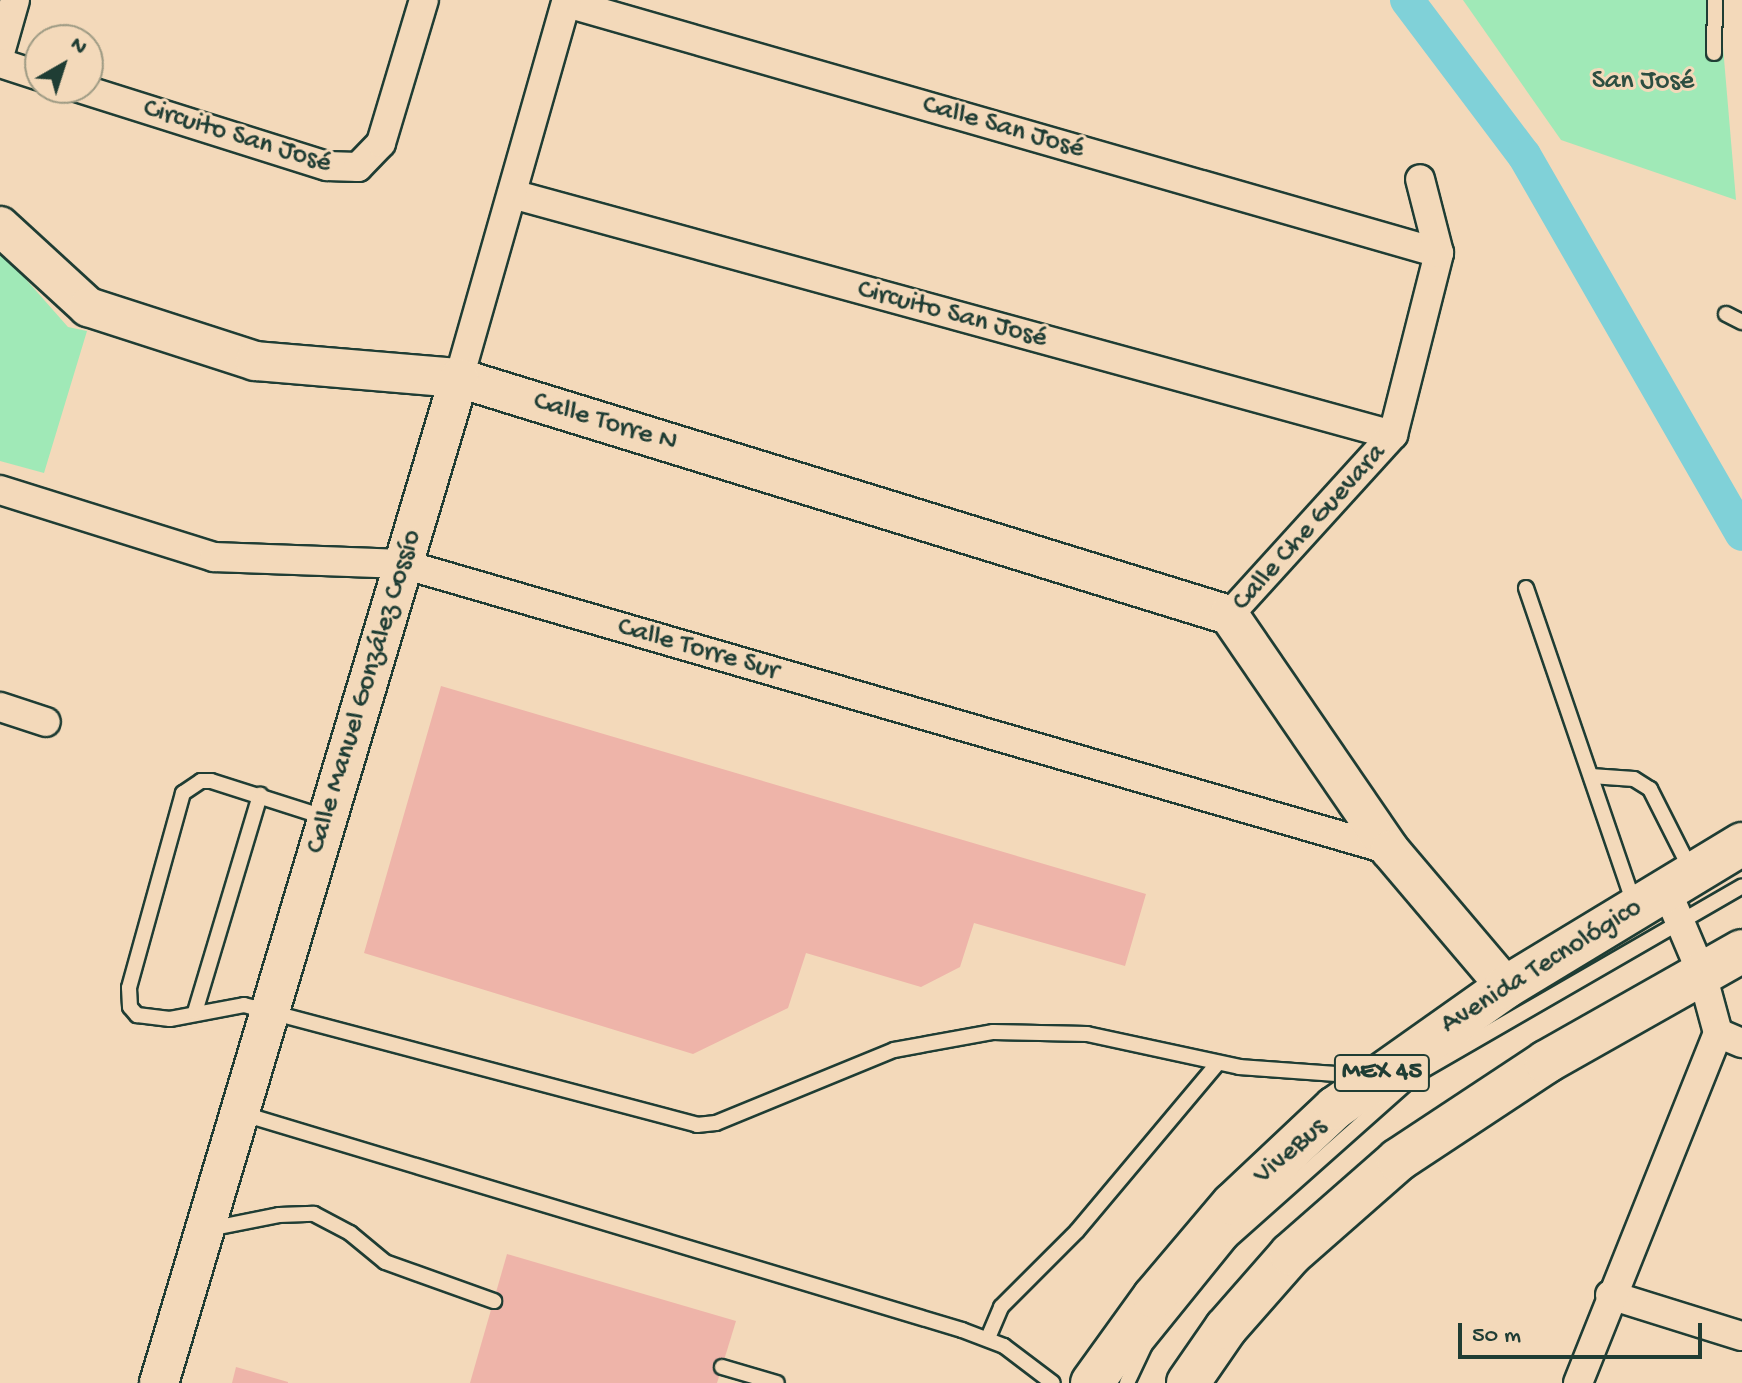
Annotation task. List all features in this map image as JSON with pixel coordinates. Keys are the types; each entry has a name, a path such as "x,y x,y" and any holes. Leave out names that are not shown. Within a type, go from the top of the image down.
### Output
{"main road":[{"name":"Avenida Tecnológico","path":"1092,1383 1154,1297 1233,1204 1376,1077 1506,987 1668,898 1742,844"},
{"name":"MEX 45","path":"1188,1383 1226,1328 1344,1202 1398,1160 1546,1062 1742,951"}],"street":[{"path":"0,53 15,0"},
{"name":"Circuito San José","path":"104,96 327,166 358,167 381,143 424,0"},
{"name":"Calle Manuel González Cossío","path":"159,1383 459,378 567,2"},
{"name":"Calle San José","path":"567,2 1439,253"},
{"path":"0,63 24,71"},
{"name":"Calle Che Guevara","path":"1420,179 1439,253 1393,435 1229,615 1390,850 1506,987"},
{"name":"Circuito San José","path":"512,194 1393,435"},
{"name":"Calle Torre N","path":"0,226 88,307 282,367 459,378 1229,615"},
{"name":"Calle Torre Sur","path":"0,490 214,557 403,564 1390,850"},
{"path":"0,707 46,722"},
{"path":"1578,1383 1610,1295 1730,1038 1668,898"},
{"path":"1610,1295 1742,1336"}],"lane":[{"path":"1714,53 1715,0"},
{"path":"1726,314 1742,322"},
{"path":"1526,588 1591,776 1668,898"},
{"path":"1591,776 1634,779 1650,789 1668,898"},
{"path":"327,818 260,795 201,781 183,793 176,808 129,999 143,1018 170,1019 244,1005 697,1125 716,1123 894,1050 993,1032 1087,1034 1218,1063 1376,1077"},
{"path":"195,1012 260,795"},
{"name":"ViveBus","path":"1127,1383 1145,1345 1230,1240 1417,1074 1668,898 1742,886"},
{"path":"988,1338 1001,1307 1077,1231 1218,1063"},
{"path":"239,1113 988,1338 1022,1356 1053,1383"},
{"path":"205,1230 279,1215 314,1214 350,1233 385,1262 494,1301"},
{"path":"722,1367 774,1383"}],"green space":[{"name":"San José","path":"1463,0 1719,0 1736,200 1561,140"},
{"path":"0,250 68,327 87,331 44,473 0,461"}],"building":[{"path":"441,686 1146,894 1125,966 974,923 960,967 921,987 806,953 788,1008 693,1054 364,953"},
{"path":"507,1254 736,1321 717,1383 470,1383"},
{"path":"236,1367 288,1382 288,1383 232,1383"}],"waterway":[{"path":"1407,0 1524,155 1742,534"}]}
